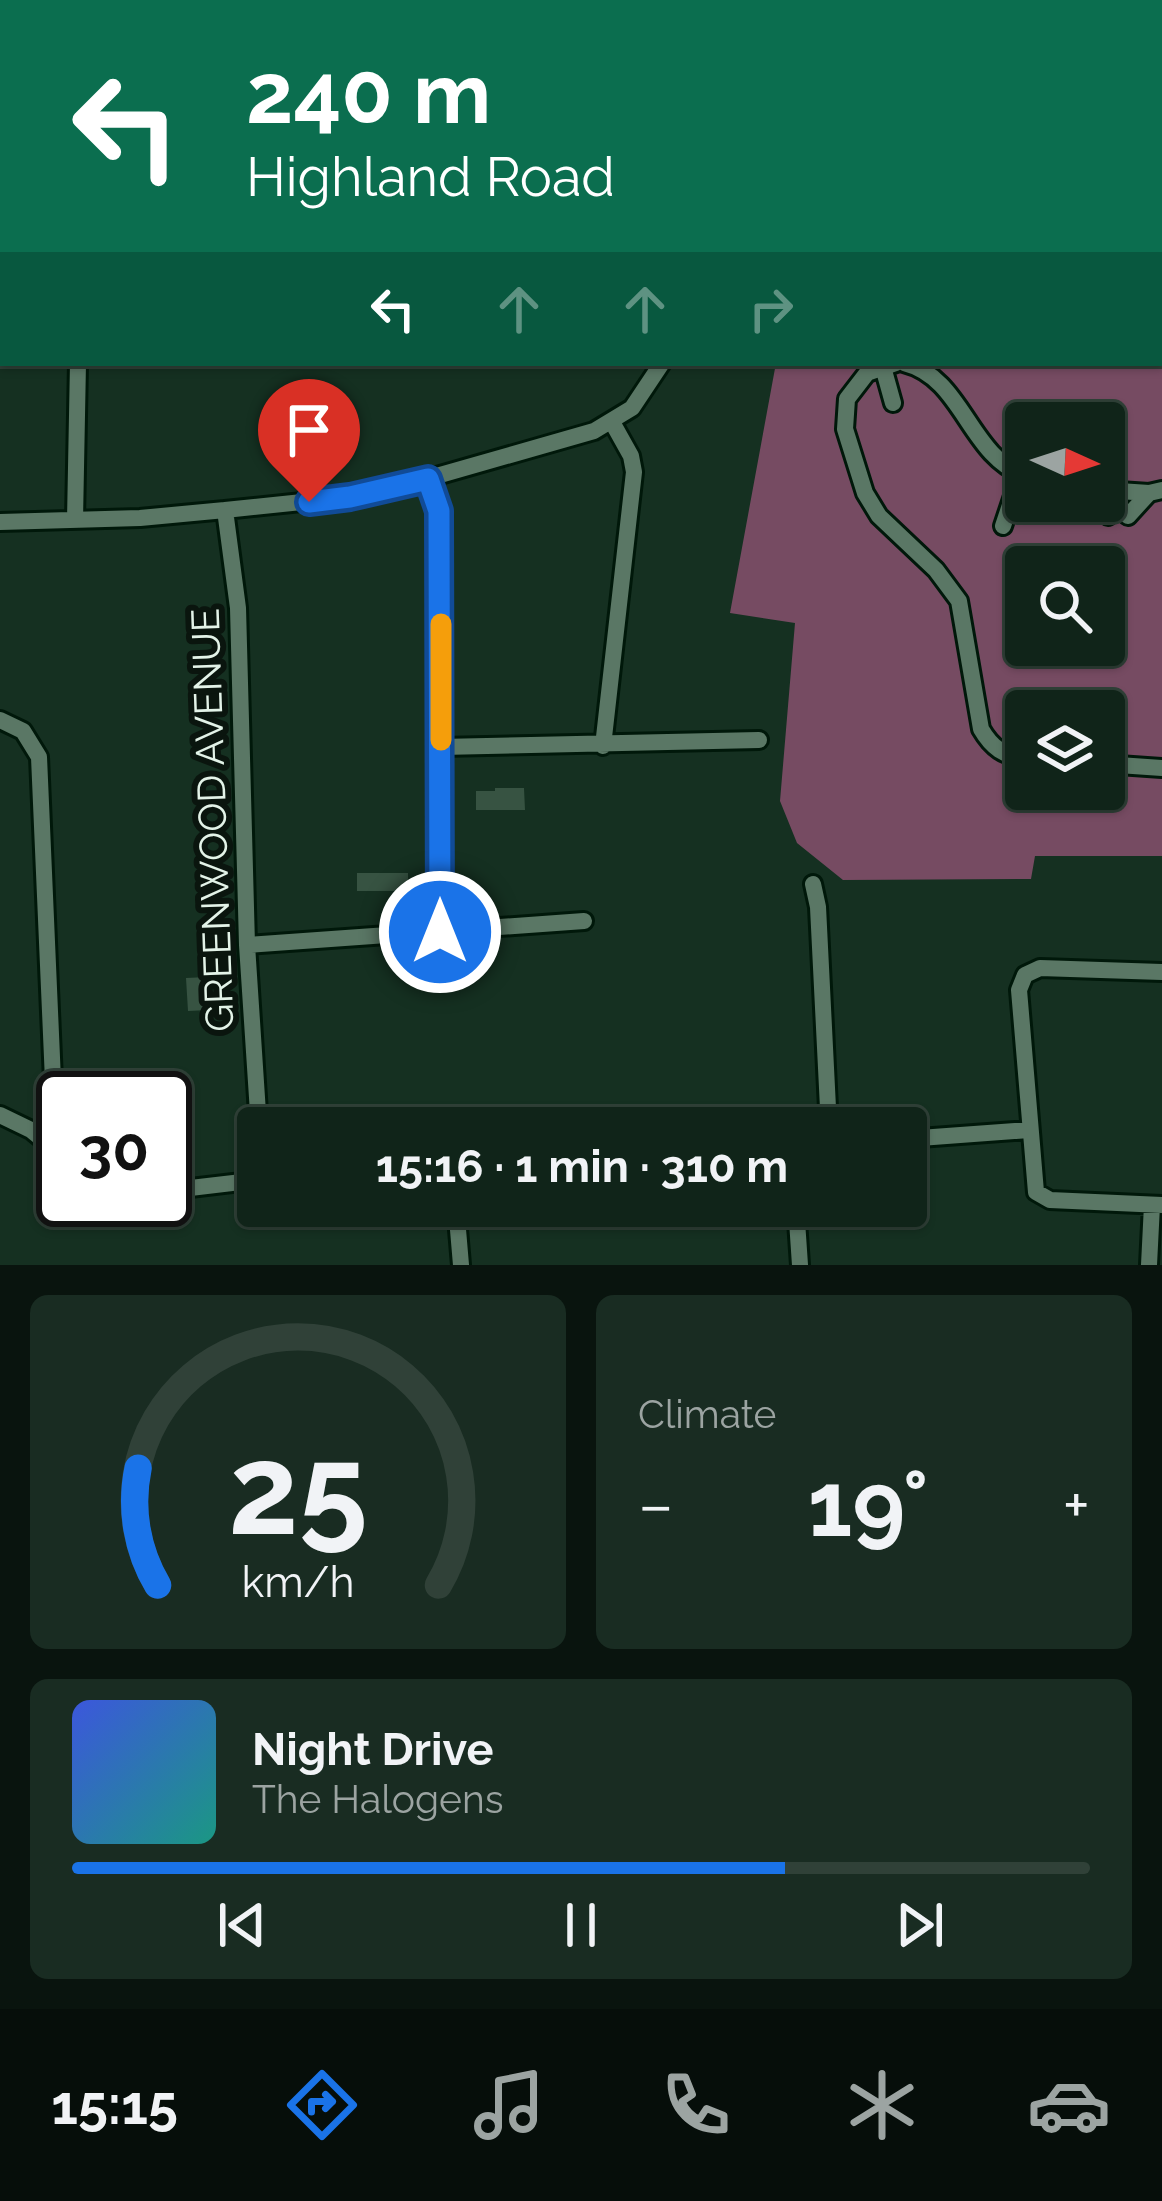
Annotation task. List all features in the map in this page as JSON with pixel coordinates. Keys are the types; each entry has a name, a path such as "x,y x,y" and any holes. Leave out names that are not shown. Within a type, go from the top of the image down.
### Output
{"street":[{"path":"75,520 78,366"},
{"path":"0,522 225,511 350,497 428,479 594,431 645,394 660,366"},
{"path":"888,366 867,373 848,399 845,429 865,493 879,516 935,570 958,601 980,729 990,745 1005,754"},
{"path":"893,403 894,366"},
{"path":"907,366 927,369 951,394 992,455 1005,464"},
{"path":"603,746 634,472 631,456 612,422"},
{"path":"428,479 440,523 440,932"},
{"path":"1125,491 1155,492"},
{"path":"1128,516 1155,492"},
{"name":"GREENWOOD AVENUE","path":"225,511 238,608 247,945 258,1107"},
{"path":"1004,526 1006,522"},
{"path":"0,719 23,731 40,757 56,1071"},
{"path":"441,746 759,740"},
{"path":"1125,765 1162,768"},
{"path":"813,884 828,1107"},
{"path":"247,945 584,921"},
{"path":"1149,1265 1157,1205 1042,1197 1033,1186 1019,990 1025,975 1040,968 1162,972"},
{"path":"0,1115 36,1134"},
{"path":"927,1137 1029,1130"},
{"path":"192,1187 237,1182"},
{"path":"458,1227 461,1265"},
{"path":"797,1227 800,1265"}],"shaded area":[{"path":"775,366 1162,366 1162,856 1035,856 1031,879 843,880 797,843 780,801 795,623 730,613"}],"building":[{"path":"524,788 525,810 476,810 476,791"},
{"path":"357,873 408,873 408,891 357,891"},
{"path":"207,977 209,1010 188,1011 186,978"}],"slow traffic":[{"path":"441,624 441,740"}],"route":[{"path":"309,502 428,479 439,511 440,932"}]}
